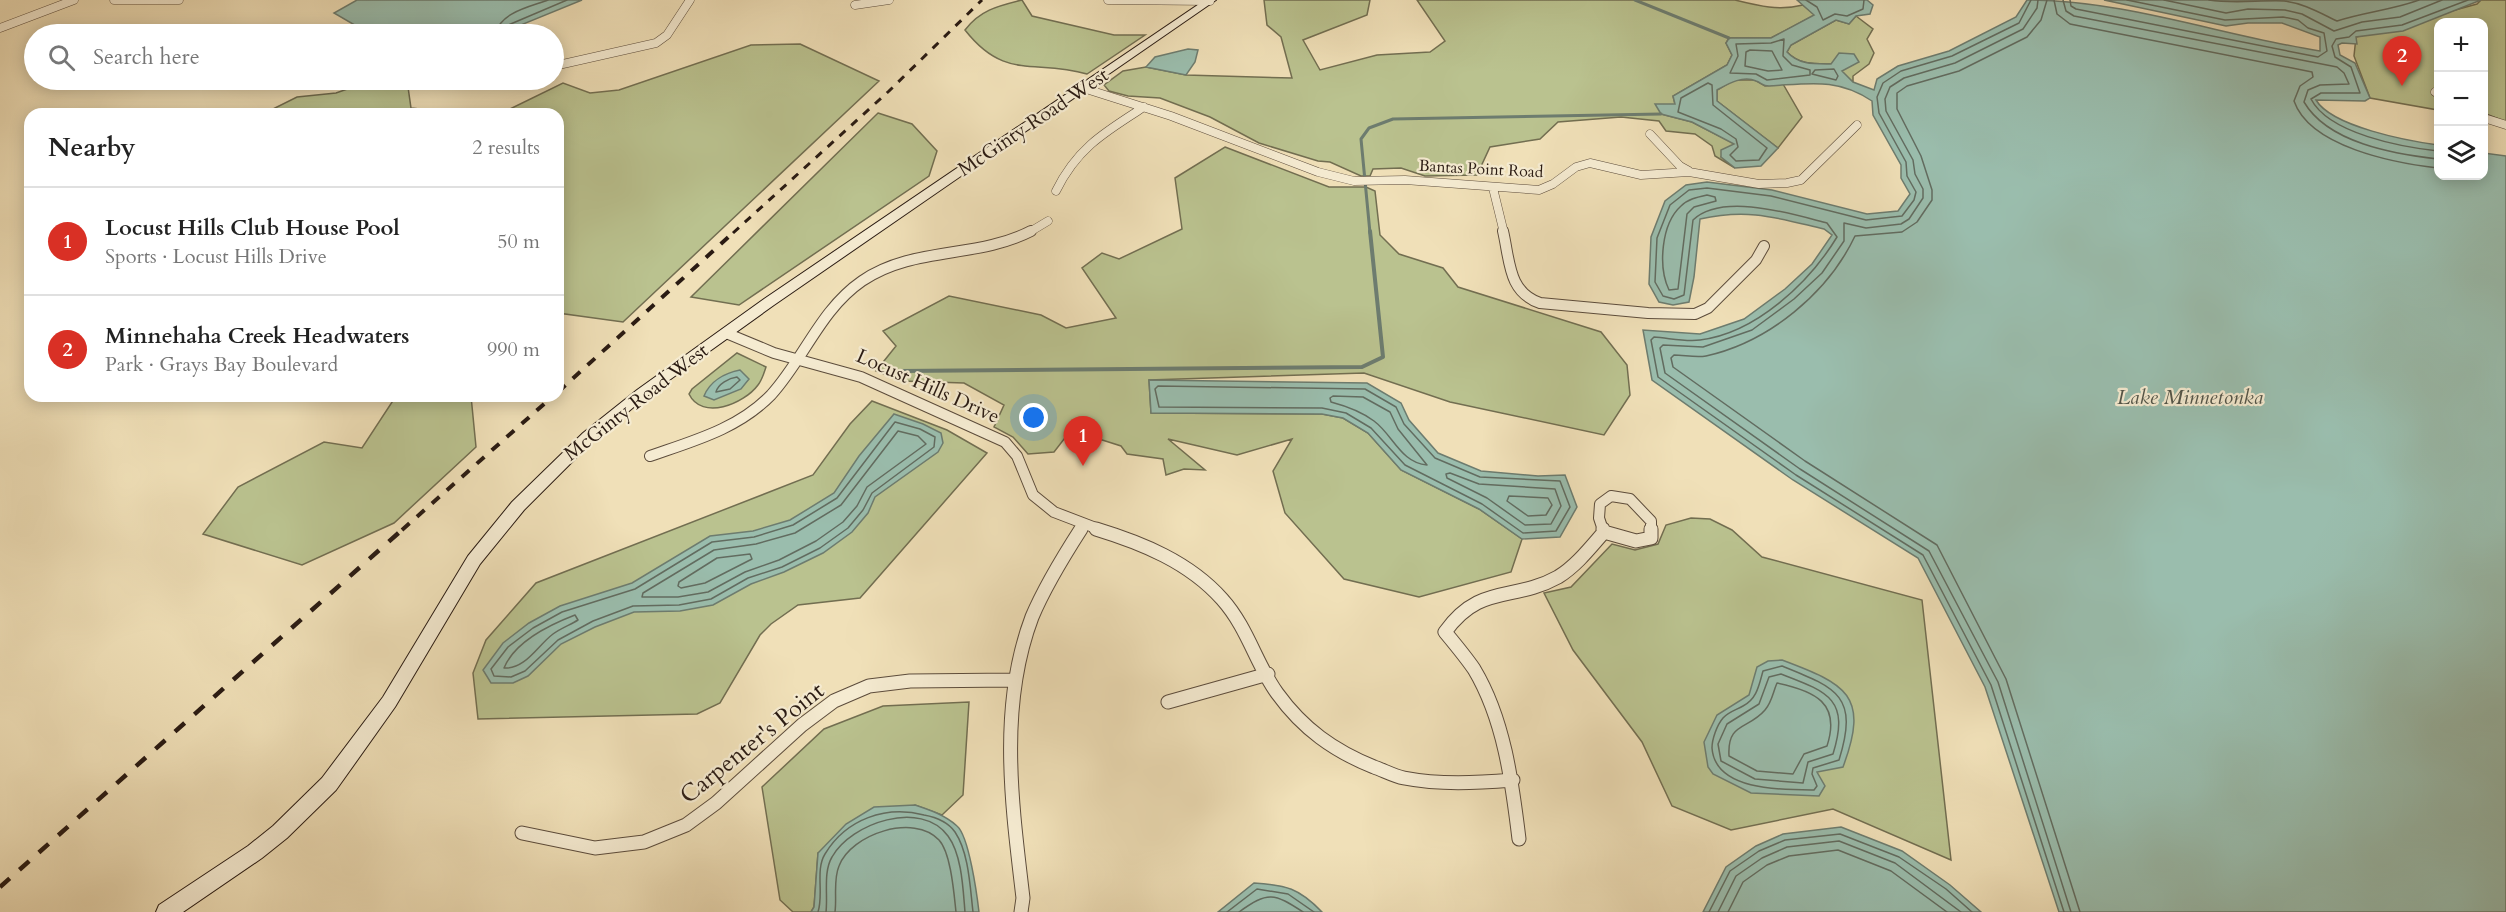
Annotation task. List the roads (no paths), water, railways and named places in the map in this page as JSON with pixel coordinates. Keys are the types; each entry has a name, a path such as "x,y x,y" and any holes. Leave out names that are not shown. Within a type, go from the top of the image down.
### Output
{"main road":[{"name":"McGinty Road West","path":"166,912 219,878 280,832 308,806 348,760 389,702 474,560 518,506 588,437 642,393 726,333 1210,1"}],"street":[{"path":"0,28 74,0"},
{"path":"114,0 179,0"},
{"path":"564,64 656,43 667,35 690,0"},
{"path":"855,5 889,0"},
{"path":"1108,0 1210,1"},
{"name":"Bantas Point Road","path":"1083,88 1144,107 1309,168 1354,180 1405,180 1493,188 1539,190 1550,188 1577,166 1588,163 1604,163 1644,176 1692,172 1761,184 1791,184 1801,180 1857,125"},
{"path":"1056,192 1066,167 1086,145 1144,107"},
{"path":"2488,119 2506,125"},
{"path":"1650,134 1680,166 1692,172"},
{"path":"1493,188 1517,290 1526,298 1540,303 1648,313 1695,314 1708,308 1756,260 1764,246"},
{"path":"650,456 726,426 757,407 779,384 834,304 860,282 891,266 917,257 1002,243 1033,231 1048,221"},
{"name":"Locust Hills Drive","path":"726,333 774,353 797,357 861,377 988,432 1005,442 1017,456 1033,495 1054,512 1083,525 1141,543 1183,566 1222,598 1249,636 1276,692 1308,730 1345,755 1401,778 1460,784 1513,780"},
{"path":"1611,496 1630,499 1651,521 1652,538 1636,541 1604,532 1599,518 1600,504 1611,496"},
{"path":"1021,912 1023,898 1008,741 1013,680 1041,594 1083,525"},
{"path":"1519,838 1513,780 1494,713 1476,672 1445,632 1455,615 1475,601 1549,582 1568,571 1604,532"},
{"path":"1168,702 1268,674"},
{"name":"Carpenter's Point","path":"522,834 595,848 644,842 686,825 716,803 802,725 834,701 869,686 910,681 1013,680"}],"water":[{"path":"357,0 582,0 523,24 353,24 334,13"},
{"name":"Lake Minnetonka","path":"1797,0 1867,0 1873,5 1870,14 1856,16 1849,24 1836,20 1791,45 1787,52 1802,62 1819,64 1831,64 1839,53 1854,54 1859,62 1842,71 1853,82 1874,90 1877,79 1898,66 1949,51 2016,17 2027,0 2101,6 2138,12 2320,51 2320,37 2282,23 2248,23 2226,26 2104,0 2481,0 2403,31 2356,37 2357,44 2338,45 2340,55 2355,63 2370,98 2365,101 2316,100 2325,110 2354,125 2391,136 2434,144 2434,180 2488,180 2488,154 2506,156 2506,912 2059,912 1985,687 1918,558 1793,480 1652,380 1643,330 1700,334 1744,319 1785,289 1812,264 1832,235 1824,229 1792,221 1748,214 1700,219 1689,302 1673,305 1659,302 1649,284 1651,237 1665,201 1686,185 1707,182 1772,190 1867,214 1898,211 1910,194 1901,178 1901,165 1873,115 1872,101 1846,88 1822,84 1767,86 1746,79 1717,90 1717,101 1778,148 1761,166 1735,168 1721,157 1721,150 1734,144 1692,122 1661,114 1655,104 1675,104 1673,96 1727,65 1732,55 1726,43 1729,38 1771,38 1814,15"},
{"path":"1188,49 1198,50 1195,62 1186,75 1146,67 1155,57"},
{"path":"740,370 749,379 741,389 714,400 704,396 719,378"},
{"path":"1149,380 1367,383 1401,403 1409,420 1438,453 1481,471 1538,476 1565,475 1577,507 1560,537 1522,539 1479,509 1401,470 1368,433 1343,418 1322,414 1151,413"},
{"path":"894,414 941,433 943,443 938,452 875,497 868,513 852,532 823,553 784,572 751,584 713,605 680,611 634,612 595,627 561,644 528,676 513,683 491,683 483,670 503,643 529,623 560,606 632,583 710,536 753,531 790,520 834,493 859,456"},
{"path":"1782,660 1837,685 1847,696 1852,708 1854,723 1851,743 1843,767 1817,772 1825,786 1819,796 1751,793 1713,774 1708,767 1704,742 1717,715 1749,695 1757,667 1768,661"},
{"path":"915,805 947,819 961,832 972,866 979,912 811,912 814,907 818,853 846,824 874,807"},
{"path":"1841,827 1902,851 1950,885 1981,912 1703,912 1726,867 1756,846 1783,834"},
{"path":"1254,883 1291,889 1322,912 1218,912"}],"waterway":[{"path":"1635,0 1729,38"},
{"path":"1370,233 1361,139 1369,128 1393,119 1661,114"},
{"path":"899,371 1362,367 1383,357 1370,231"}],"railway":[{"path":"733,233 889,91 982,0"},
{"path":"564,387 735,231"},
{"path":"402,530 546,402"},
{"path":"0,887 403,529"}],"place":[{"name":"Minnehaha Creek Headwaters","path":"2402,86"},
{"name":"Locust Hills Club House Pool","path":"1083,466"}]}
